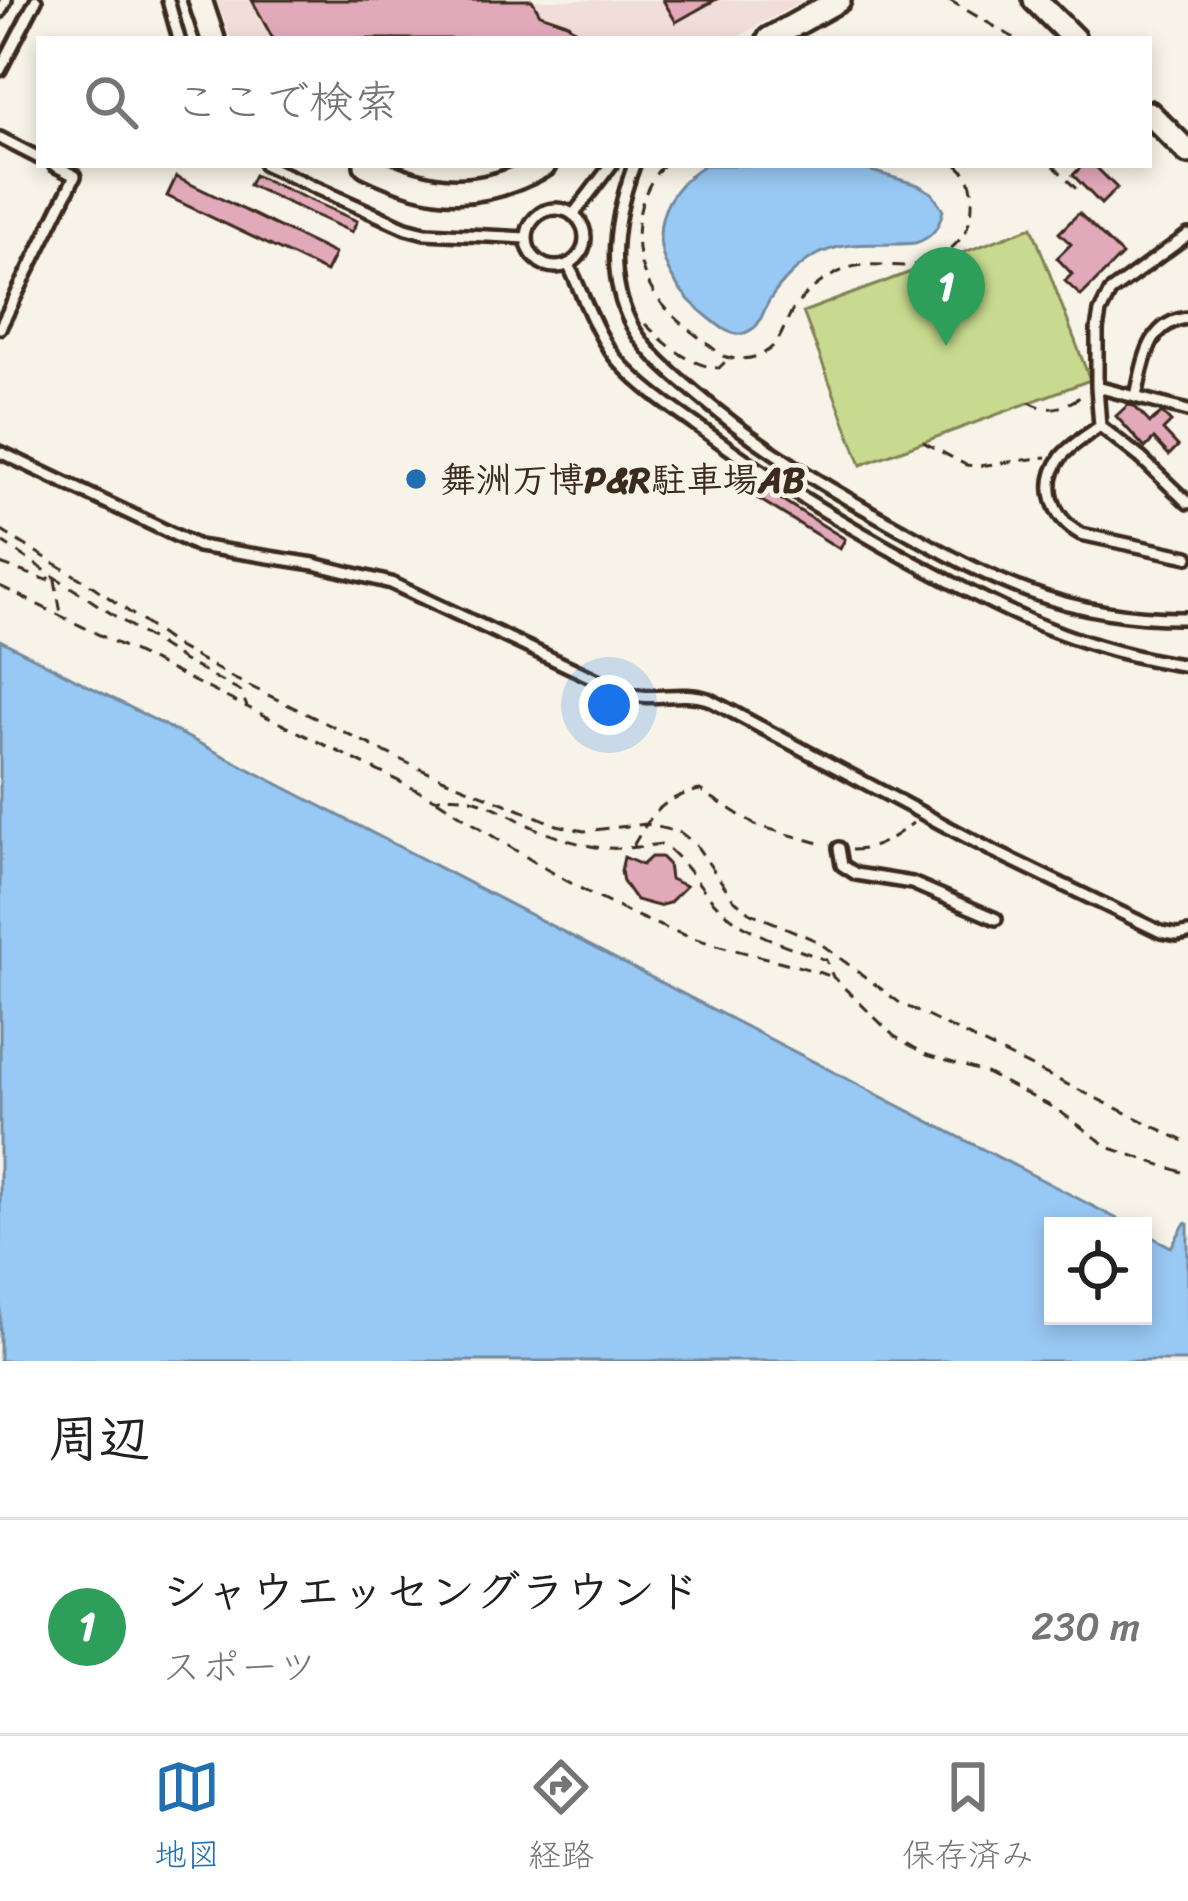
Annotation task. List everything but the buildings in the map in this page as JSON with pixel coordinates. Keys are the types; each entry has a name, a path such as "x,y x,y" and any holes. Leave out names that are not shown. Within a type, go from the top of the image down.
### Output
{"street":[{"path":"200,0 212,36"},
{"path":"775,36 839,0"},
{"path":"1035,0 1071,36"},
{"path":"1152,116 1188,152"},
{"path":"372,168 424,189 449,192 511,182 538,168"}],"lane":[{"path":"0,70 36,0"},
{"path":"168,0 178,36"},
{"path":"0,138 36,156"},
{"path":"0,328 75,176 60,168"},
{"path":"272,168 406,228 527,238"},
{"path":"573,214 608,168"},
{"path":"633,168 616,226 616,275 629,320 642,342 670,371 763,447 959,563 1029,592 1124,614 1188,618"},
{"path":"556,209 573,214 585,237 581,253 568,264 550,266 533,256 527,238 532,221 556,209"},
{"path":"1188,235 1110,292 1096,330 1100,426 1188,503"},
{"path":"568,264 609,349 623,367 806,501 1037,625 1115,653 1188,666"},
{"path":"1136,396 1149,344 1170,322 1188,318"},
{"path":"1097,387 1188,411"},
{"path":"1100,426 1062,454 1053,474 1055,508 1068,527 1091,537 1188,557"},
{"path":"0,452 198,546 362,574 421,596 625,693 644,698 686,694 708,699 1034,871 1161,932 1188,932"},
{"path":"839,848 842,865 856,874 912,883 996,920"}],"path":[{"path":"949,0 1011,36"},
{"path":"629,320 644,322 698,364 719,368 727,361 663,306 643,270 637,225 650,180 660,168"},
{"path":"723,356 755,357 770,350 792,310 830,276 855,266 931,261 958,244 973,211 972,185 961,168"},
{"path":"1056,168 1082,195"},
{"path":"1029,402 1054,410 1097,387"},
{"path":"923,442 966,465 1062,454"},
{"path":"0,530 196,657 420,769 556,825 584,831 646,824 681,833 696,845 725,889 751,913 817,941 900,1003 1188,1144"},
{"path":"0,541 184,662 241,692 248,707"},
{"path":"0,564 47,580 54,574"},
{"path":"54,574 61,616"},
{"path":"0,586 435,799 588,893 674,932 833,977"},
{"path":"632,847 657,809 675,796 700,790 754,825 839,848 868,850 913,823"},
{"path":"435,799 470,797 545,832 594,847 662,844 738,923 826,960 833,977 894,1036 927,1055 984,1072 1058,1110 1110,1148 1188,1174"}],"shaded area":[{"path":"217,0 804,0 739,36 230,36"}],"green space":[{"path":"1032,227 1090,380 861,465 803,312"}],"water":[{"path":"700,168 862,168 918,185 932,193 943,210 934,231 921,241 851,245 815,256 778,288 756,326 736,334 689,300 665,261 662,220 683,182"},
{"path":"0,640 1114,1217 1044,1217 1044,1325 1152,1325 1152,1237 1171,1247 1188,1224 1188,1361 0,1361"}],"place":[{"name":"シャウエッセングラウンド","path":"946,346"},
{"name":"舞洲万博P&R駐車場AB","path":"416,479"}]}
